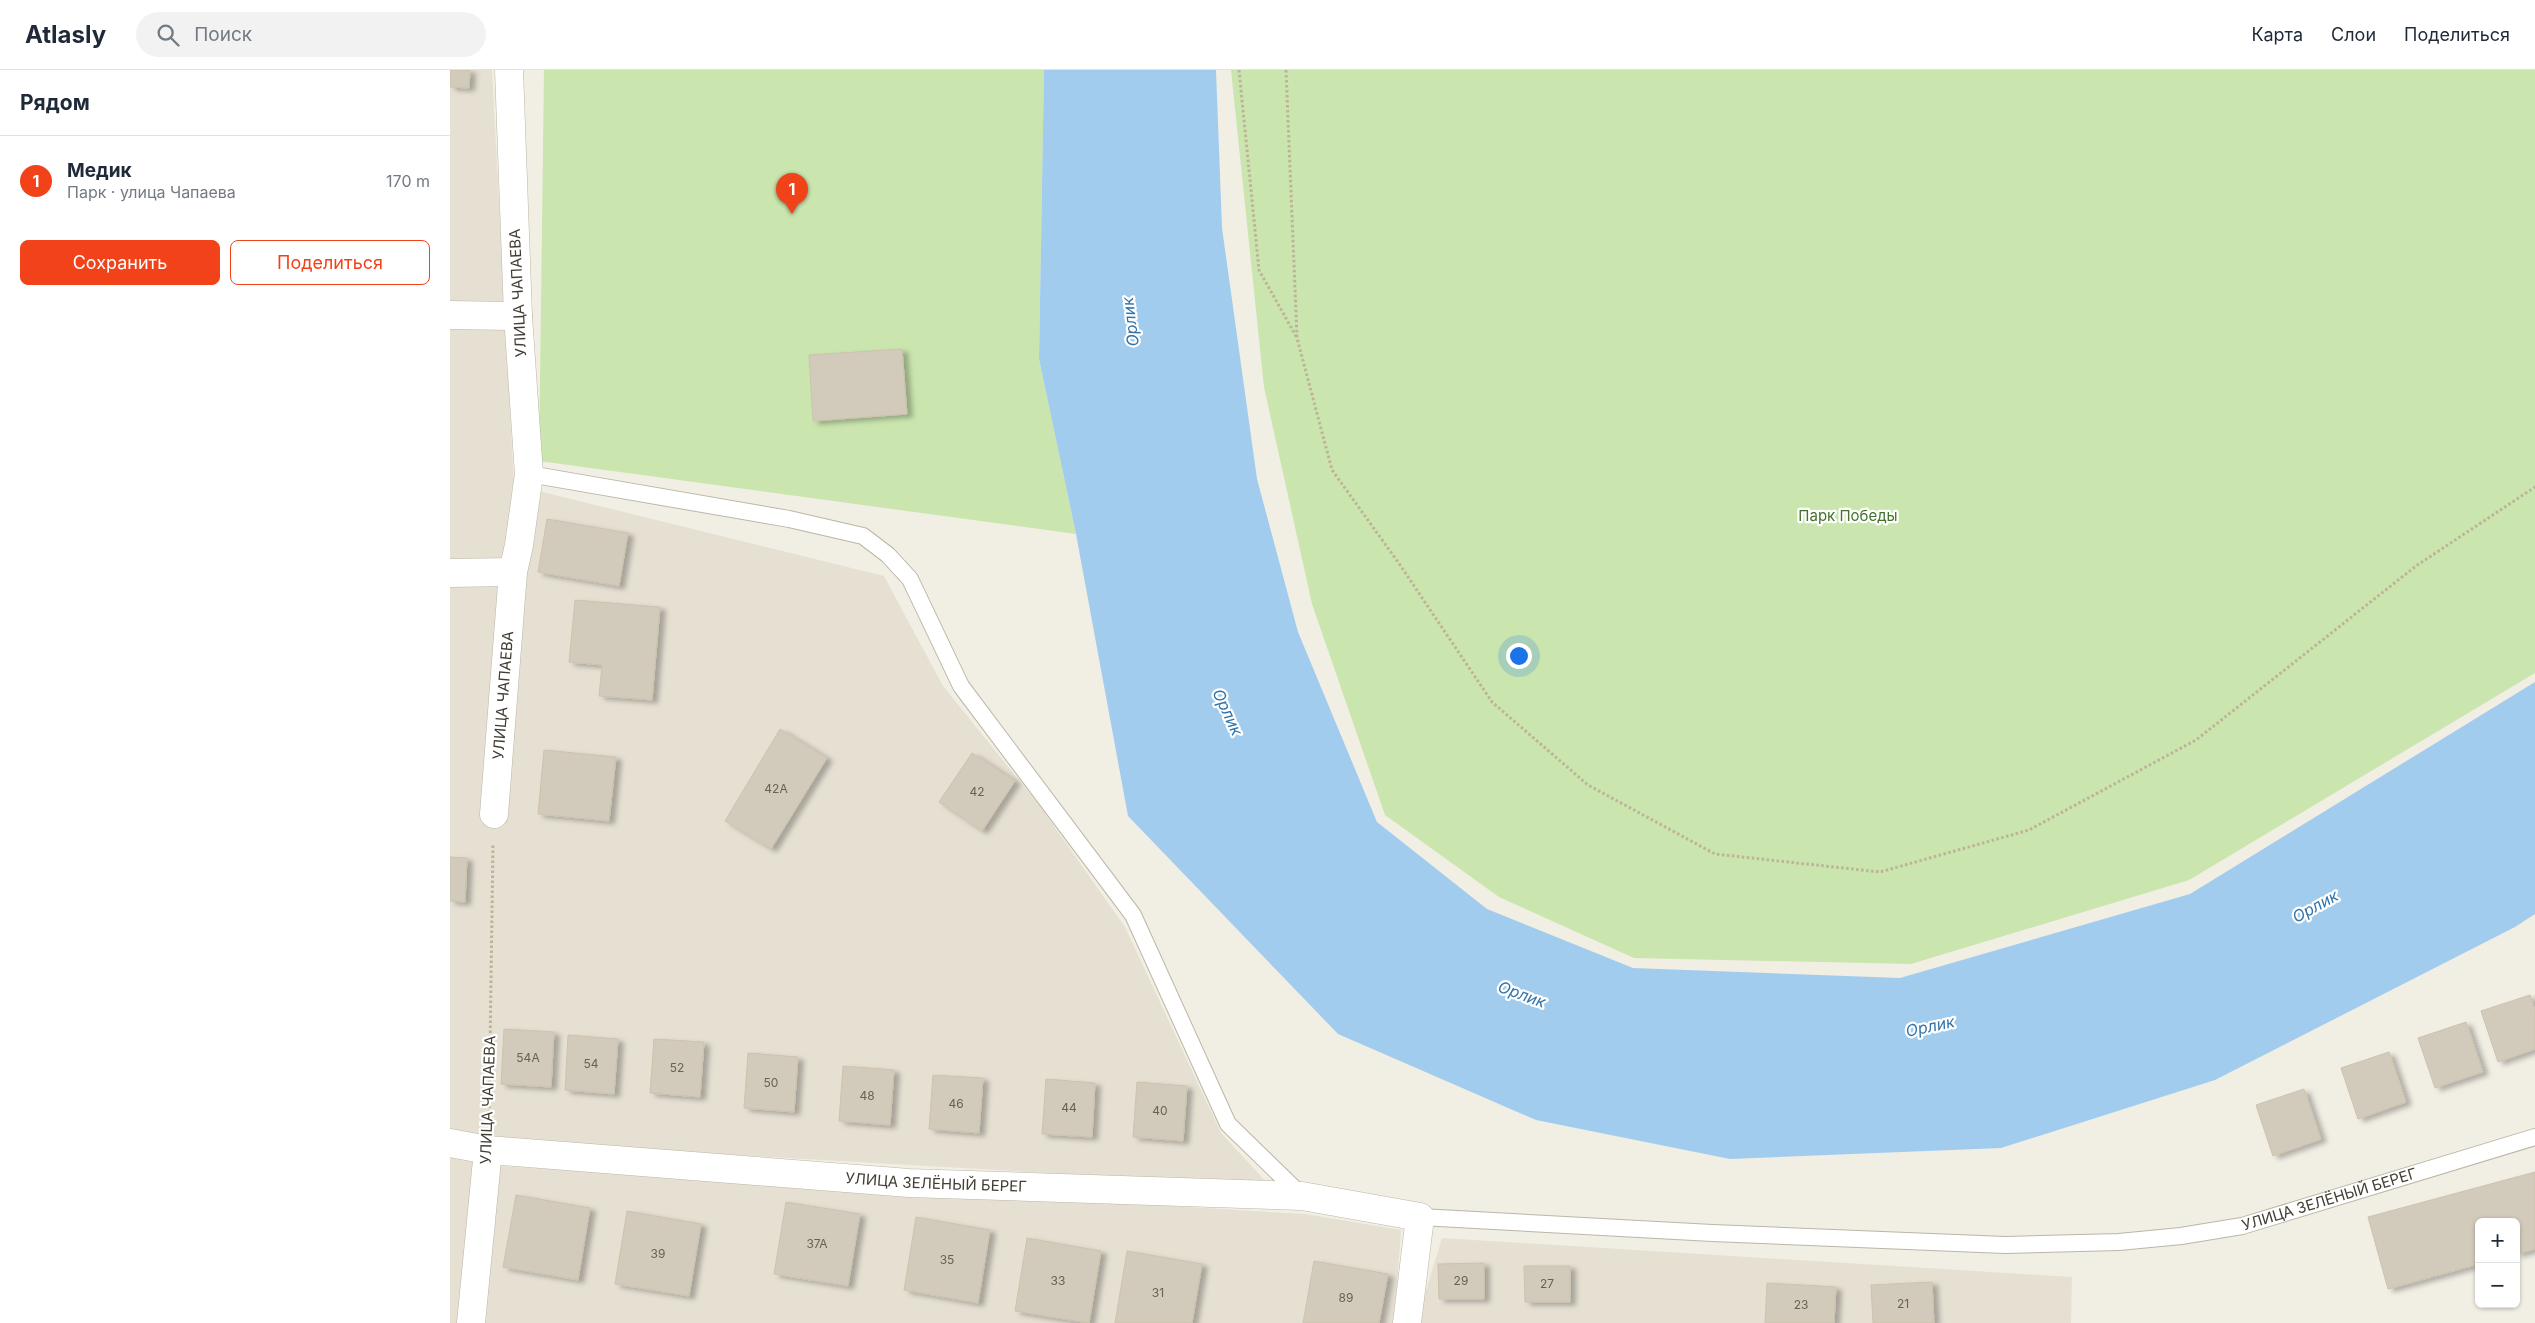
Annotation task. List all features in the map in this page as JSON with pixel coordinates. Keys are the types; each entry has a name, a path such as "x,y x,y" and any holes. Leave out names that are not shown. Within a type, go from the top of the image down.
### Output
{"street":[{"name":"УЛИЦА ЧАПАЕВА","path":"494,814 512,572 519,545 529,474 518,316 509,70"},
{"path":"450,314 518,316"},
{"path":"450,573 512,572"},
{"name":"УЛИЦА ЗЕЛЁНЫЙ БЕРЕГ","path":"450,1143 488,1150 909,1183 1302,1196 1420,1217"},
{"name":"УЛИЦА ЧАПАЕВА","path":"471,1323 488,1150"},
{"path":"1407,1323 1420,1217"}],"lane":[{"path":"529,474 789,518 863,536 888,555 910,580 960,686 1133,915 1228,1124 1302,1196"},
{"name":"УЛИЦА ЗЕЛЁНЫЙ БЕРЕГ","path":"1420,1217 1712,1233 2005,1245 2119,1242 2181,1236 2242,1226 2535,1137"}],"path":[{"path":"1239,70 1259,270 1297,338"},
{"path":"1286,70 1297,338 1332,470 1398,562 1492,702 1588,785 1715,854 1880,872 2029,830 2196,740 2416,566 2535,487"},
{"name":"УЛИЦА ЧАПАЕВА","path":"488,1150 494,814"}],"shaded area":[{"path":"450,70 492,70 514,485 884,576 943,686 1039,805 1125,927 1221,1133 1270,1186 481,1140 450,1133"},
{"path":"450,1156 501,1166 1305,1214 1401,1230 1394,1323 450,1323"},
{"path":"1442,1238 2072,1277 2071,1323 1416,1323"}],"green space":[{"path":"544,70 1044,70 1039,359 1076,534 539,461"},
{"name":"Парк Победы","path":"1231,70 2535,70 2535,673 2189,880 1911,964 1634,958 1499,897 1385,815 1312,604 1264,387"}],"water":[{"name":"Орлик","path":"1044,70 1216,70 1222,228 1257,479 1298,632 1377,822 1487,909 1633,968 1900,978 2190,894 2535,682 2535,914 2515,927 2215,1080 2001,1148 1730,1159 1536,1120 1338,1034 1128,816 1076,534 1039,359"}],"building":[{"path":"450,70 470,70 469,88 450,87"},
{"path":"902,349 907,414 813,421 809,355"},
{"path":"547,519 628,533 619,586 538,572"},
{"path":"575,600 660,607 652,700 599,696 602,665 569,662"},
{"path":"780,729 827,758 771,849 725,821"},
{"path":"544,750 616,757 609,821 538,814"},
{"path":"972,753 1015,781 982,831 939,802"},
{"path":"450,857 467,858 465,902 450,901"},
{"path":"2530,995 2535,1010 2535,1049 2498,1062 2481,1011"},
{"path":"2466,1022 2483,1072 2435,1088 2418,1038"},
{"path":"504,1029 554,1032 551,1087 501,1084"},
{"path":"568,1035 618,1039 614,1094 565,1090"},
{"path":"654,1039 704,1042 700,1097 650,1093"},
{"path":"2389,1052 2406,1102 2358,1119 2341,1068"},
{"path":"748,1053 798,1057 794,1112 744,1108"},
{"path":"843,1066 894,1070 890,1125 839,1121"},
{"path":"933,1075 983,1078 979,1133 929,1129"},
{"path":"1046,1079 1095,1083 1092,1137 1042,1134"},
{"path":"1137,1082 1187,1086 1183,1141 1133,1137"},
{"path":"2304,1089 2321,1139 2273,1156 2256,1105"},
{"path":"2535,1172 2535,1249 2520,1253 2520,1218 2475,1218 2475,1265 2388,1289 2368,1217"},
{"path":"516,1195 590,1208 578,1280 503,1267"},
{"path":"786,1202 860,1214 848,1286 774,1274"},
{"path":"627,1211 701,1224 689,1296 615,1284"},
{"path":"916,1217 990,1230 978,1303 904,1290"},
{"path":"1027,1238 1101,1251 1089,1323 1015,1311"},
{"path":"1127,1251 1202,1264 1192,1323 1115,1323"},
{"path":"1314,1261 1388,1274 1379,1323 1303,1323"},
{"path":"1484,1263 1484,1299 1439,1299 1438,1264"},
{"path":"1524,1266 1570,1266 1570,1302 1525,1302"},
{"path":"1932,1282 1934,1323 1873,1323 1871,1285"},
{"path":"1767,1283 1836,1287 1834,1323 1765,1323"}],"place":[{"name":"Медик","path":"792,214"}]}
